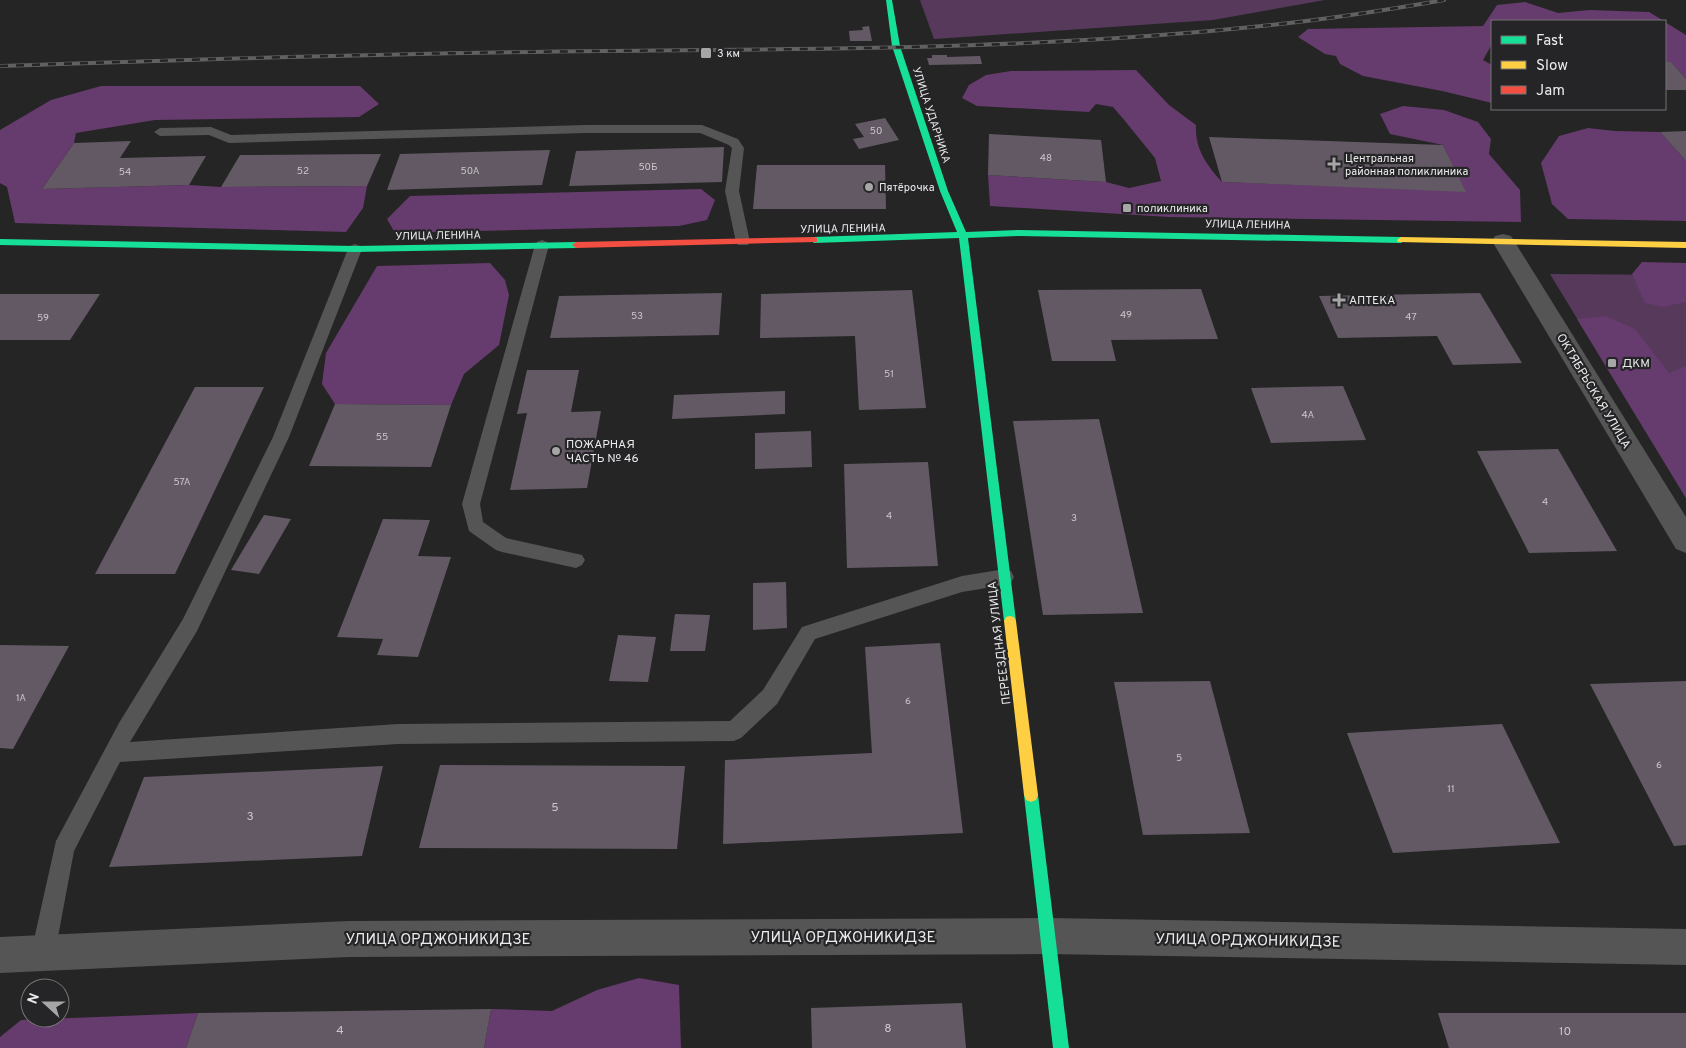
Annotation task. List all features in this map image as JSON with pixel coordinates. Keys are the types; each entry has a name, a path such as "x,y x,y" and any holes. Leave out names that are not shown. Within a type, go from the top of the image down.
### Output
{"street":[{"name":"УЛИЦА УДАРНИКА","path":"889,0 896,46 944,191 963,235"},
{"name":"УЛИЦА ЛЕНИНА","path":"0,242 355,248 892,240 963,235 1019,234 1686,245"},
{"name":"ПЕРЕЕЗДНАЯ УЛИЦА","path":"963,235 1061,1048"},
{"name":"ОКТЯБРЬСКАЯ УЛИЦА","path":"1503,241 1686,542"},
{"name":"УЛИЦА ОРДЖОНИКИДЗЕ","path":"0,955 349,939 1048,936 1686,948"}],"lane":[{"path":"160,132 211,131 229,139 586,129 702,129 734,142 738,148 732,191 743,242"},
{"path":"542,245 471,504 476,526 502,545 576,560"},
{"path":"44,953 64,849 126,730 190,625 276,446 355,248"},
{"path":"114,753 398,734 734,731 770,697 808,633 962,584 1004,577"}],"shaded area":[{"path":"920,0 1325,0 1213,20 934,39"},
{"path":"1525,2 1558,13 1589,10 1649,12 1662,20 1491,20 1491,46 1483,60 1491,64 1491,103 1363,76 1340,64 1336,56 1325,54 1298,37 1308,29 1483,26 1497,5"},
{"path":"1666,23 1686,35 1686,79 1671,62 1666,62"},
{"path":"1136,70 1169,105 1196,125 1197,142 1203,156 1222,182 1465,191 1443,145 1390,134 1380,114 1403,106 1444,110 1478,122 1491,139 1489,154 1520,190 1521,222 1169,217 990,206 988,175 1106,182 1129,188 1161,181 1155,158 1113,107 1096,104 1089,112 977,106 962,98 969,85 986,75 1011,71"},
{"path":"101,86 360,86 379,104 359,117 155,120 76,133 74,143 42,189 189,185 221,187 367,186 363,208 346,232 15,223 7,187 0,183 0,130 51,100"},
{"path":"1588,128 1660,132 1686,161 1686,221 1568,219 1552,204 1541,163 1559,136"},
{"path":"701,189 715,200 707,220 679,226 395,233 387,219 410,196"},
{"path":"1642,262 1686,263 1686,302 1663,307 1645,303 1632,274"},
{"path":"490,263 505,280 509,295 499,345 464,374 451,405 335,404 322,384 326,353 377,266"},
{"path":"1550,274 1686,275 1686,498"},
{"path":"1606,316 1635,329 1669,373 1686,366 1686,498 1577,319"},
{"path":"639,978 679,985 681,1048 484,1048 491,1009 552,1011 597,990"},
{"path":"198,1013 186,1048 0,1048 0,1037 20,1021 20,1028 70,1028 70,1018"}],"building":[{"path":"869,26 872,41 850,41 849,31 863,30 862,27"},
{"path":"932,55 947,55 947,57 980,56 982,64 929,65 927,58 932,58"},
{"path":"1666,62 1671,62 1686,79 1686,90 1666,90"},
{"path":"885,118 899,140 859,149 853,139 864,137 855,124"},
{"path":"1686,131 1686,161 1660,132"},
{"path":"989,134 1101,140 1106,182 988,175"},
{"name":"Центральная районная поликлиника","path":"1209,137 1443,145 1466,192 1222,182"},
{"path":"131,141 120,158 206,156 189,185 42,189 74,143"},
{"path":"724,147 722,182 569,186 576,151"},
{"path":"550,150 542,185 387,190 400,154"},
{"path":"381,154 367,186 221,187 240,155"},
{"path":"757,165 885,165 886,209 753,209"},
{"path":"1201,289 1218,339 1111,340 1116,361 1052,361 1038,290"},
{"path":"912,290 926,408 859,410 855,336 760,338 761,294"},
{"path":"722,293 719,335 550,338 559,296"},
{"path":"1480,293 1522,363 1453,365 1437,336 1338,338 1319,296"},
{"path":"0,294 100,294 70,340 0,340"},
{"name":"ПОЖАРНАЯ ЧАСТЬ № 46","path":"527,370 579,370 571,412 601,411 587,488 510,490 527,413 517,414"},
{"path":"1343,386 1366,440 1271,443 1251,388"},
{"path":"195,387 264,387 175,574 95,574"},
{"path":"785,391 785,414 672,419 674,395"},
{"path":"335,404 451,405 431,467 309,466"},
{"path":"1099,419 1143,613 1043,615 1013,421"},
{"path":"811,431 812,467 755,469 755,433"},
{"path":"1558,449 1617,551 1529,553 1477,451"},
{"path":"928,462 938,566 847,568 844,464"},
{"path":"264,515 291,519 259,574 231,570"},
{"path":"383,519 430,520 418,556 451,557 418,657 377,655 383,639 337,637"},
{"path":"786,582 787,628 753,630 753,583"},
{"path":"675,614 710,615 705,651 670,651"},
{"path":"618,635 656,637 648,682 609,681"},
{"path":"940,643 963,833 723,844 725,760 872,753 865,647"},
{"path":"0,645 69,646 13,749 0,748"},
{"path":"1210,681 1250,833 1143,835 1114,682"},
{"path":"1686,681 1686,845 1674,846 1590,684"},
{"path":"1502,724 1560,843 1393,853 1347,733"},
{"path":"440,765 685,766 677,849 419,848"},
{"path":"383,766 362,856 109,867 144,777"},
{"path":"962,1003 966,1048 812,1048 811,1008"},
{"path":"491,1009 484,1048 186,1048 198,1013"},
{"path":"1438,1013 1686,1013 1686,1048 1449,1048"}],"railway":[{"path":"0,66 377,55 854,48 1021,43 1105,39 1271,25 1358,14 1444,0"}],"traffic: fast":[{"path":"889,0 896,46 944,191 963,235 1019,233 1401,240"},
{"path":"814,240 963,235 1010,621"},
{"path":"0,242 355,249 576,245"},
{"path":"1031,795 1061,1048"}],"traffic: slow":[{"path":"1401,240 1686,245"},
{"path":"1010,621 1031,795"}],"traffic: jam":[{"path":"576,245 814,240"}],"place":[{"name":"3 км","path":"706,53"},
{"name":"Центральная районная поликлиника","path":"1334,164"},
{"name":"Пятёрочка","path":"869,187"},
{"name":"поликлиника","path":"1127,208"},
{"name":"АПТЕКА","path":"1339,300"},
{"name":"ДКМ","path":"1612,363"},
{"name":"ПОЖАРНАЯ ЧАСТЬ № 46","path":"556,451"}]}
